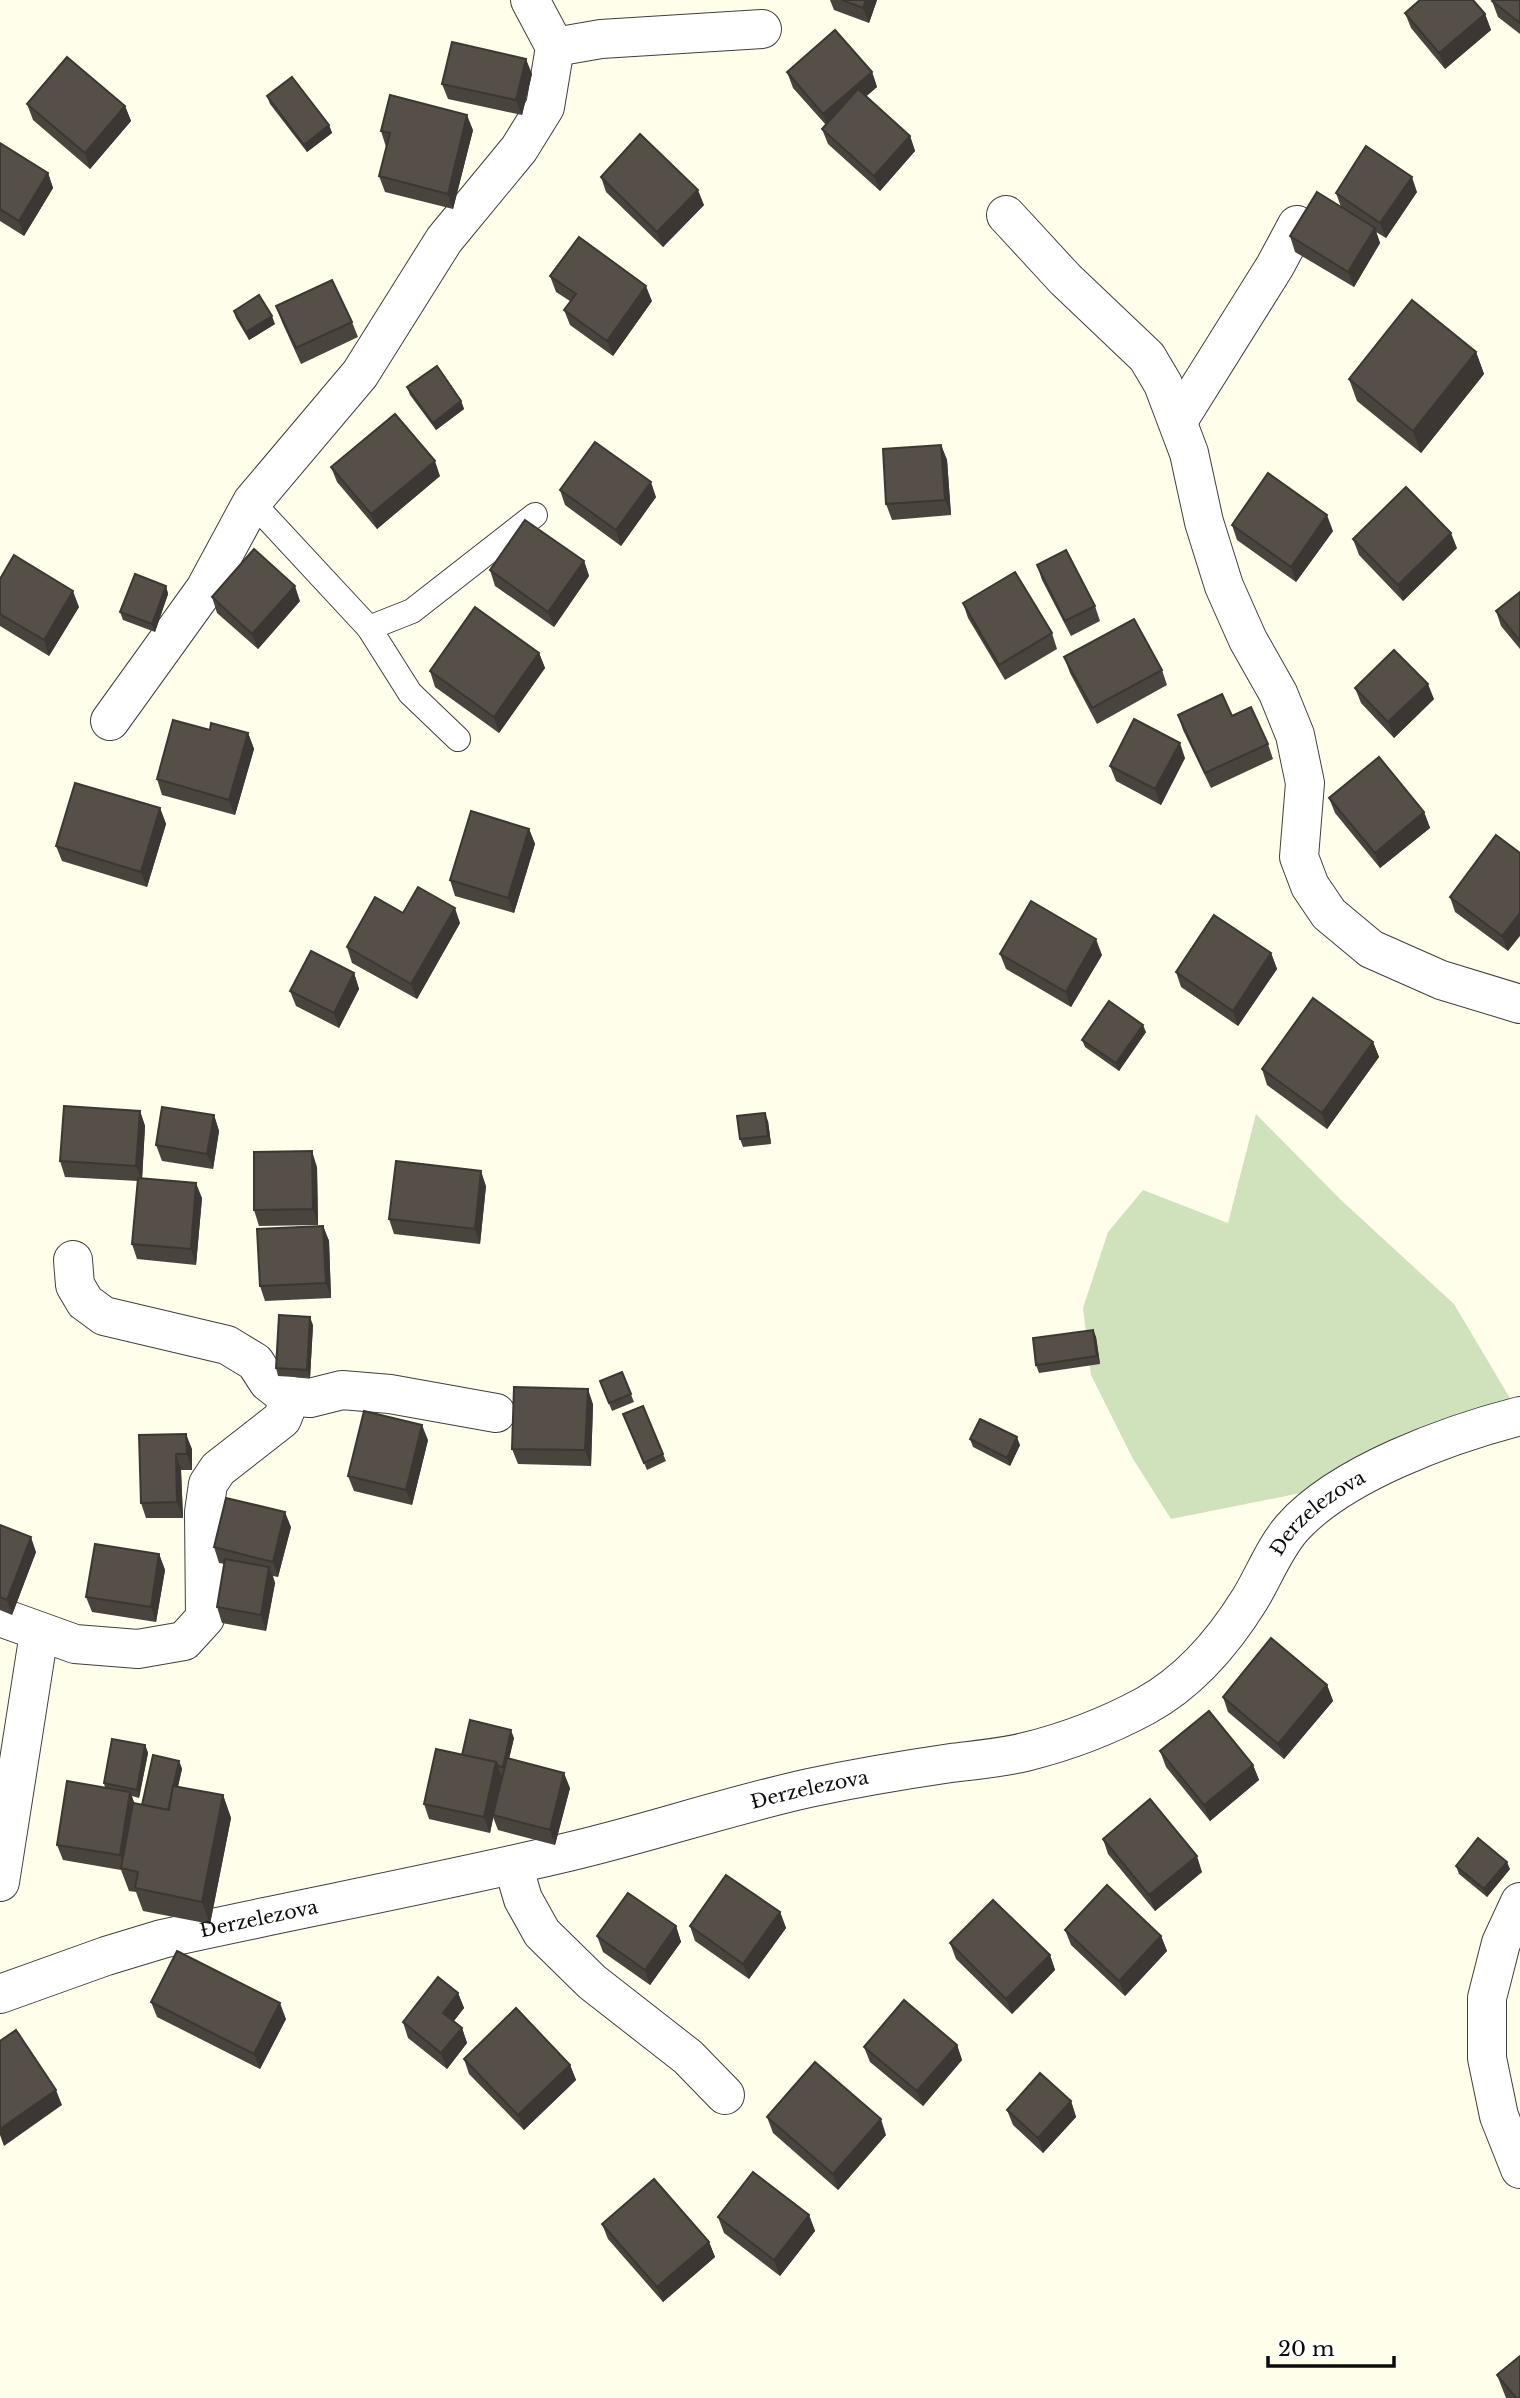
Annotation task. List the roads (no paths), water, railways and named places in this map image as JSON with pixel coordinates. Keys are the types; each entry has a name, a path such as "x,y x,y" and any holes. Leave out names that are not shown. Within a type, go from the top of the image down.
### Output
{"street":[{"path":"110,721 205,589 252,502 360,374 444,240 519,149 545,107 555,47 530,0"},
{"path":"555,47 601,39 762,29"},
{"path":"1006,215 1065,279 1147,357 1163,384 1189,453 1204,522 1224,586 1248,640 1278,694 1295,735 1305,783 1299,857 1310,886 1329,914 1371,949 1441,980 1520,1004"},
{"path":"1178,421 1275,266 1297,225"},
{"path":"73,1260 75,1285 85,1302 104,1316 227,1345 255,1362 268,1381 282,1393 310,1398 342,1390 390,1394 496,1413"},
{"path":"0,1617 75,1644 138,1649 184,1641 205,1618 204,1512 208,1484 218,1469 282,1419 291,1396"},
{"name":"Đerzelezova","path":"0,1994 106,1956 162,1940 513,1865 813,1787 1023,1753 1070,1739 1147,1705 1176,1685 1211,1651 1249,1600 1291,1529 1315,1506 1356,1480 1415,1451 1482,1426 1520,1416"},
{"path":"0,1882 39,1633"},
{"path":"513,1865 523,1899 542,1933 592,1982 688,2057 725,2095"},
{"path":"1520,1902 1501,1943 1487,1998 1487,2058 1499,2116 1520,2169"}],"lane":[{"path":"252,502 369,628 410,693 458,739"},
{"path":"369,628 412,611 535,515"}]}
